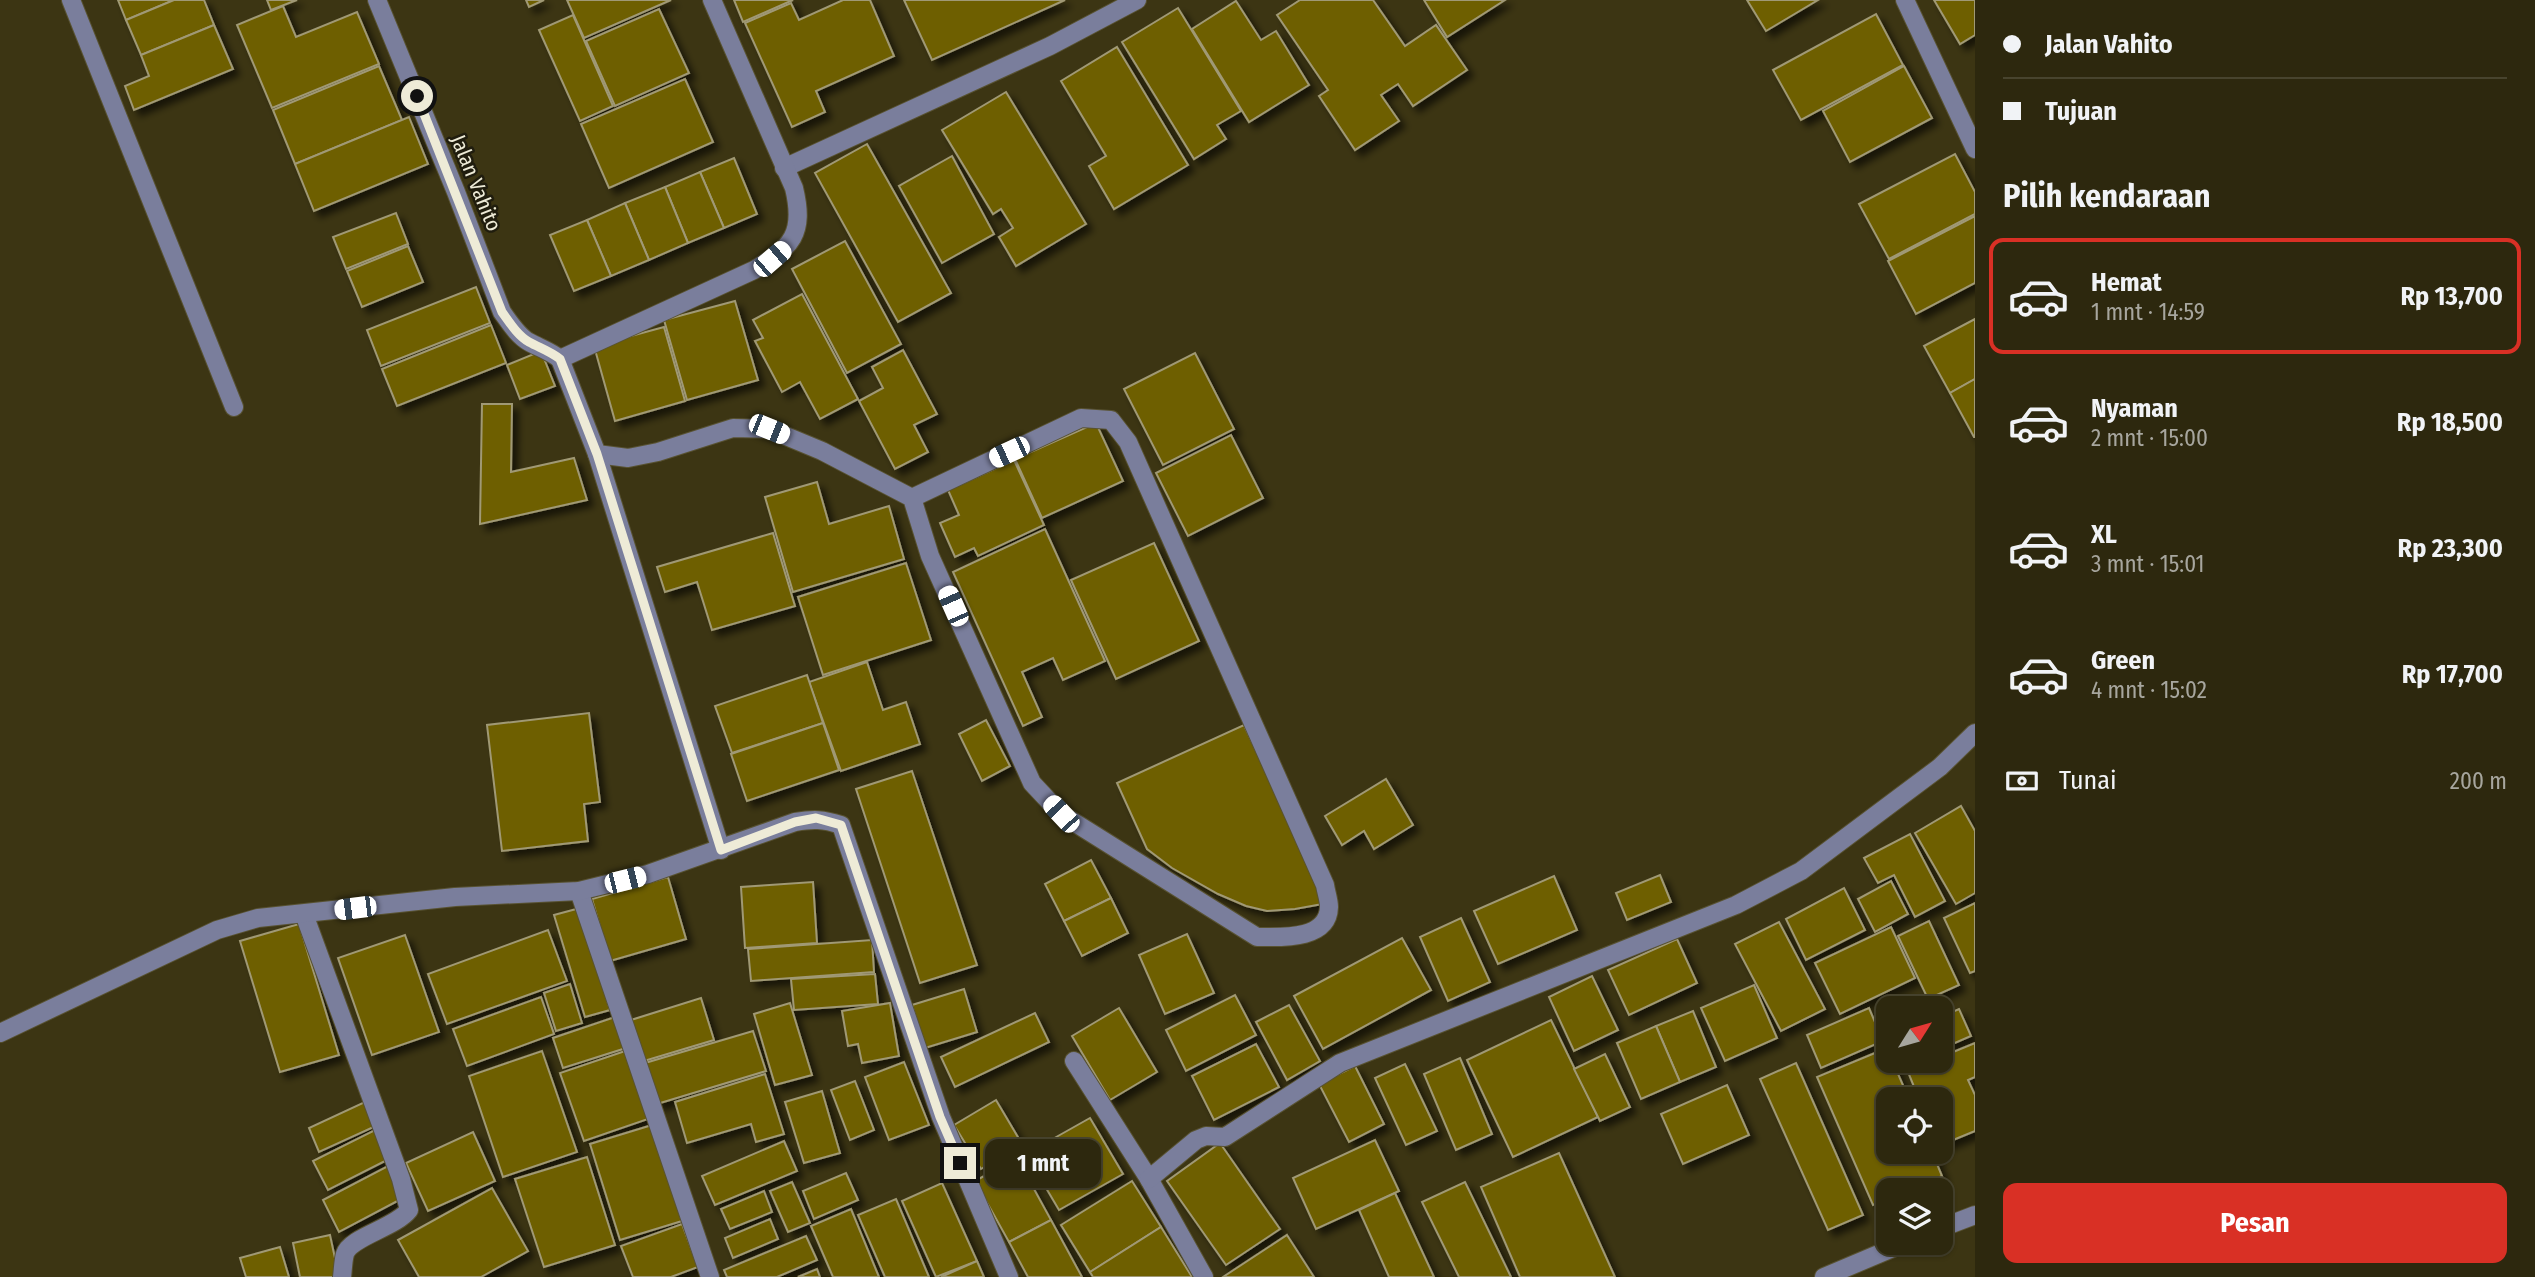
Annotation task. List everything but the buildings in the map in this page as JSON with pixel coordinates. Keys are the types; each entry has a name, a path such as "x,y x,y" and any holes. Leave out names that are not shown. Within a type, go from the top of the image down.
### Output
{"street":[{"path":"71,0 234,407"},
{"name":"Jalan Vahito","path":"377,0 502,312 513,328 528,342 548,350 560,359"},
{"path":"712,0 794,188 799,207 799,223 795,236 772,259 754,270 560,359 597,454 719,846"},
{"path":"784,168 1050,46 1137,0"},
{"path":"1905,0 1975,149"},
{"path":"597,454 628,458 658,452 733,428 769,429 822,451 912,498 930,555 1032,782 1061,814 1257,937 1290,937 1314,931 1324,921 1329,909 1325,885 1128,442 1111,420 1081,418 912,498"},
{"path":"1149,1179 1196,1140 1206,1136 1225,1137 1340,1063 1736,905 1801,871 1940,767 1975,733"},
{"path":"0,1033 217,930 258,918 456,897 579,891 648,874 719,846 816,818 841,825 940,1117 1009,1277"},
{"path":"579,891 710,1277"},
{"path":"304,914 401,1179 409,1210 404,1217 351,1245 345,1252 342,1277"},
{"path":"1074,1062 1149,1179 1204,1277"},
{"path":"1953,1223 1975,1215"},
{"path":"1824,1277 1876,1255"}],"route":[{"path":"417,96 502,312 513,328 528,342 548,350 560,359 597,454 721,850 795,822 816,818 841,825 940,1117 960,1163"}]}
